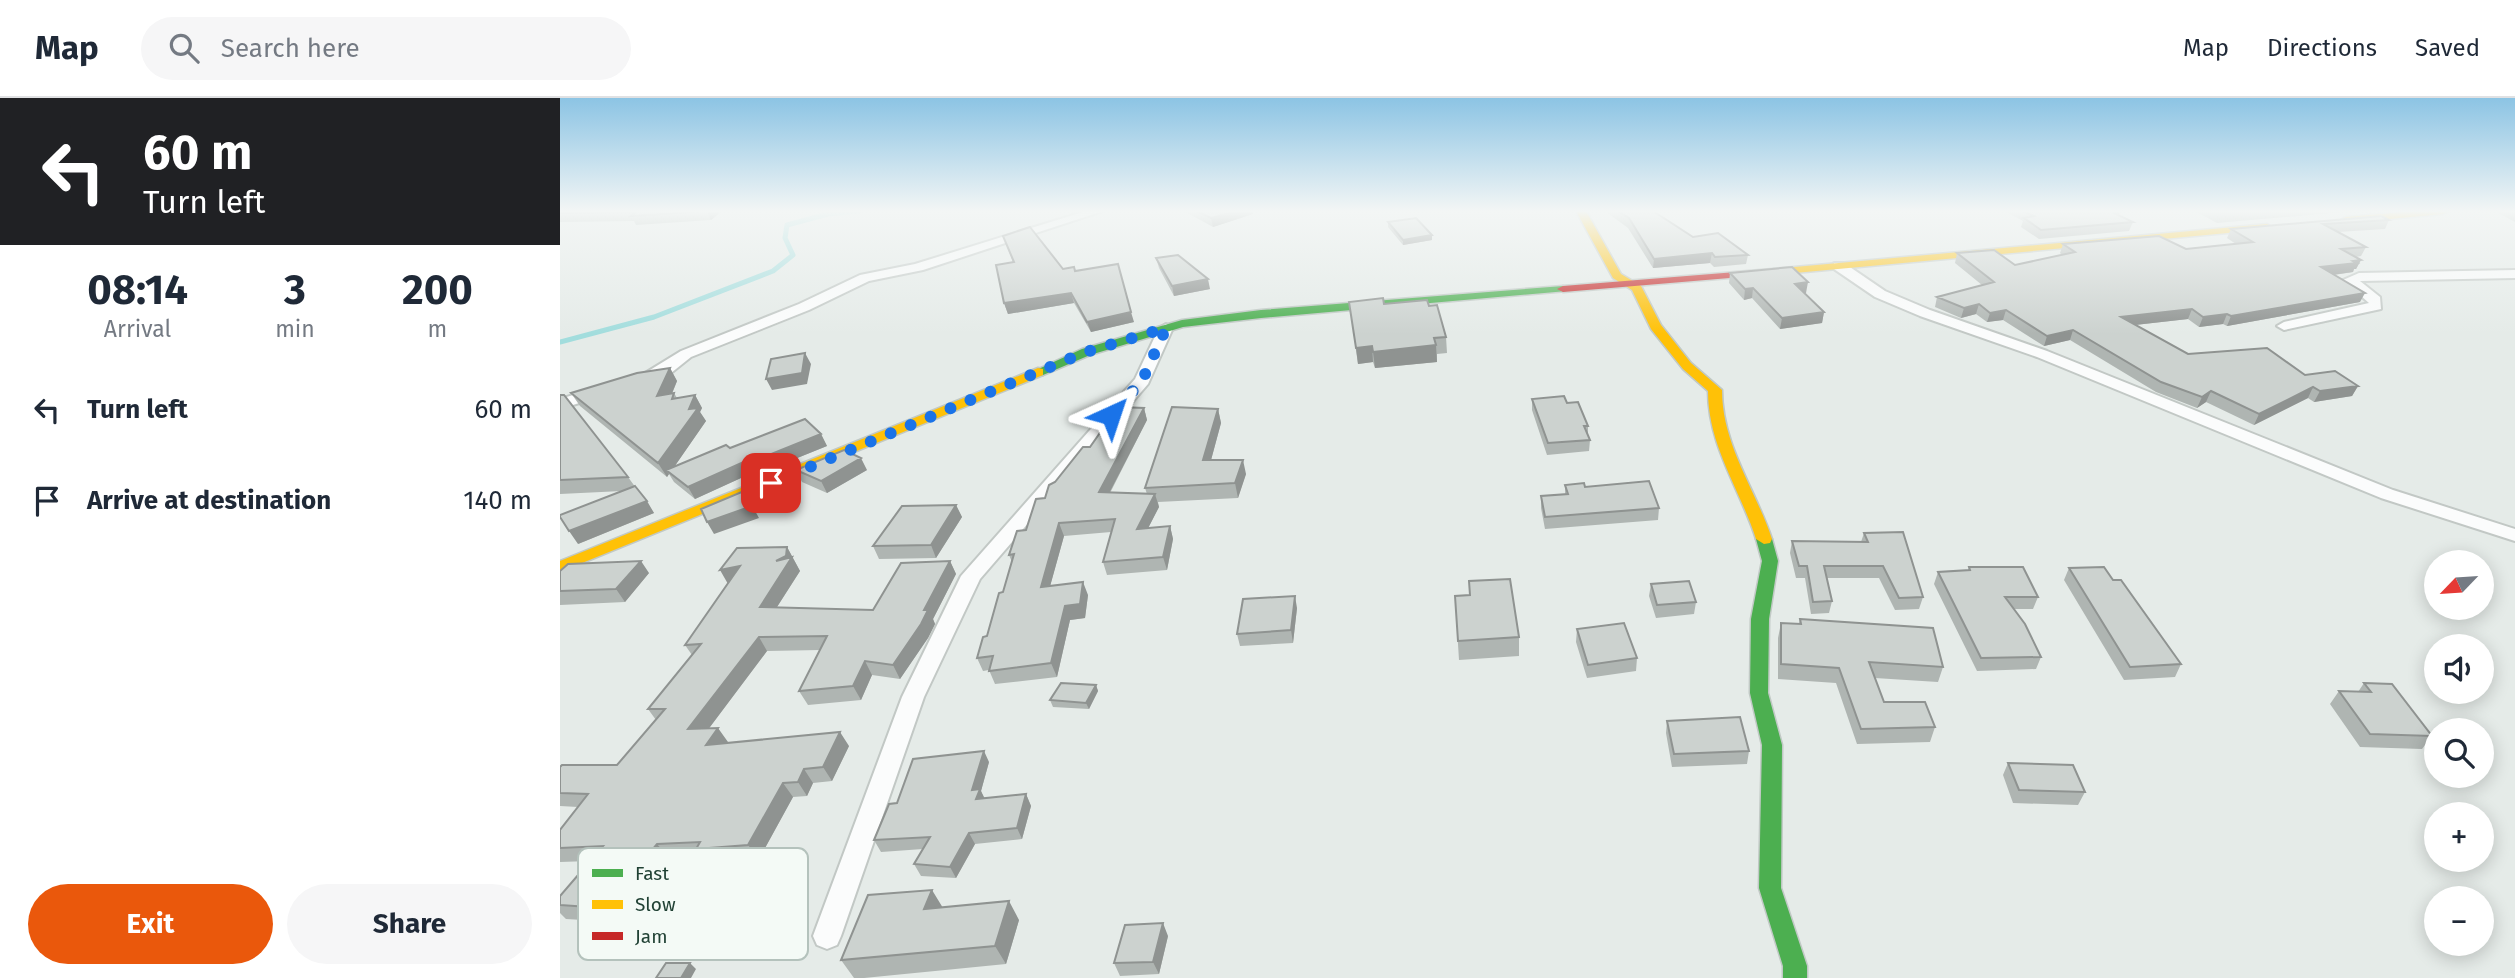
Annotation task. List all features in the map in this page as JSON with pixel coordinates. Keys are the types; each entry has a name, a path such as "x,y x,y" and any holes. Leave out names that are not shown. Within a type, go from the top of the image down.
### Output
{"main road":[{"path":"1604,252 1617,276 1637,288 1655,326 1668,343 1715,390 1713,411 1726,456 1758,517 1770,561 1760,619 1759,693 1772,745 1770,888 1795,966 1795,978"},
{"path":"560,567 652,532 1074,356 1166,328 1261,313 1992,252"}],"street":[{"path":"560,404 625,386 665,370 685,354 804,307 865,278 918,267 966,252"},
{"path":"1839,266 1880,294 1925,313 2054,359 2387,494 2515,535"},
{"path":"2284,326 2336,317 2376,306 2375,300 2350,280 2359,277 2515,274"},
{"path":"827,936 913,697 971,576 1142,381 1166,328"}],"building":[{"path":"1010,252 1050,252 1063,269 1074,267 1075,271 1118,264 1131,312 1087,322 1071,293 1004,303 996,265 1014,262"},
{"path":"1650,252 1744,252 1748,255 1715,257 1712,253 1654,259"},
{"path":"1997,252 2015,265 2075,252 2347,252 2361,260 2353,261 2357,263 2321,267 2365,293 2231,316 2227,314 2203,317 2192,309 2121,317 2188,354 2267,348 2305,375 2335,371 2358,386 2320,391 2313,387 2259,414 2211,391 2202,397 2161,382 2073,330 2047,336 2006,310 1990,313 1979,304 1964,308 1937,297 1994,282 1957,253"},
{"path":"1178,255 1208,279 1172,286 1156,258"},
{"path":"1792,267 1808,282 1795,284 1824,312 1782,318 1753,288 1745,289 1730,273"},
{"path":"1383,298 1384,304 1427,300 1429,306 1437,305 1446,337 1434,338 1436,345 1373,352 1372,346 1356,348 1349,302"},
{"path":"805,353 802,373 766,379 771,359"},
{"path":"670,368 657,396 674,393 672,399 695,395 689,409 698,408 658,463 571,393 637,373"},
{"path":"560,395 564,395 628,477 560,480"},
{"path":"1564,396 1567,403 1578,402 1588,426 1584,426 1590,440 1548,443 1532,399"},
{"path":"1118,407 1144,408 1099,492 1155,494 1137,529 1170,526 1163,557 1103,562 1115,519 1059,523 1041,587 1083,582 1080,604 1065,606 1051,663 989,671 993,656 977,658 983,637 987,636 999,593 1003,592 1014,554 1009,555 1017,531 1026,530 1036,499 1045,498 1049,485 1055,482 1083,447 1090,447"},
{"path":"1172,407 1218,409 1203,460 1243,460 1235,483 1145,488"},
{"path":"805,419 821,434 764,457 759,455 688,487 666,470 726,445 730,448"},
{"path":"844,450 861,458 821,481 796,470"},
{"path":"1649,481 1659,508 1545,517 1541,496 1568,494 1565,485 1584,483 1585,487"},
{"path":"635,486 647,501 569,531 560,517 560,515"},
{"path":"744,491 752,506 707,522 701,509"},
{"path":"956,505 931,545 873,546 902,506"},
{"path":"1903,532 1923,597 1899,598 1883,566 1824,566 1832,601 1813,602 1807,566 1799,566 1792,541 1868,542 1864,533"},
{"path":"787,547 786,556 776,561 792,557 760,607 873,610 901,563 950,561 924,610 928,610 921,624 893,665 865,661 853,686 799,691 827,636 759,637 688,729 718,728 706,745 840,732 823,767 804,769 798,782 783,783 748,845 697,848 700,842 657,844 654,848 560,848 560,830 588,794 560,793 560,767 617,765 665,709 648,709 701,644 685,645 740,566 720,570 737,548"},
{"path":"641,561 616,589 560,591 560,571 568,564"},
{"path":"1969,567 2023,567 2038,597 2005,597 2025,624 2041,657 1981,658 1938,572 1970,570"},
{"path":"2104,567 2113,580 2121,580 2181,664 2130,667 2069,568"},
{"path":"1510,579 1519,637 1458,641 1455,596 1470,595 1469,581"},
{"path":"1689,581 1696,602 1657,605 1651,584"},
{"path":"1295,596 1291,630 1237,634 1243,599"},
{"path":"1800,619 1933,628 1943,667 1869,662 1884,702 1925,702 1935,727 1861,729 1839,668 1781,664 1781,623 1801,624"},
{"path":"1624,623 1637,658 1588,665 1577,629"},
{"path":"1061,683 1096,685 1086,703 1050,700"},
{"path":"2364,683 2392,684 2424,726 2424,736 2370,734 2339,691 2371,692"},
{"path":"1740,717 1749,751 1674,754 1667,721"},
{"path":"984,751 972,790 980,789 976,799 1026,794 1017,828 969,833 950,867 914,864 930,837 874,840 889,804 897,803 913,759"},
{"path":"2008,763 2073,765 2085,792 2019,790"},
{"path":"578,875 578,906 560,905 560,896"},
{"path":"932,890 924,909 1009,901 995,946 841,960 868,895"},
{"path":"1163,923 1153,962 1114,963 1125,925"},
{"path":"666,963 690,963 681,978 656,978"}],"waterway":[{"path":"560,342 654,317 773,271 793,255 792,252"}],"traffic: fast":[{"path":"1038,372 1086,352 1182,324 1261,314 1563,289"},
{"path":"1764,539 1770,561 1760,619 1759,693 1772,745 1770,888 1795,966 1795,978"}],"traffic: slow":[{"path":"1604,252 1617,276 1637,288 1655,326 1687,366 1715,390 1719,430 1764,539"},
{"path":"1773,272 1992,252"},
{"path":"560,567 1038,372"}],"traffic: jam":[{"path":"1563,289 1773,272"}],"route":[{"path":"771,483 1001,385 1086,352 1166,328 1142,381 1111,415"}]}
